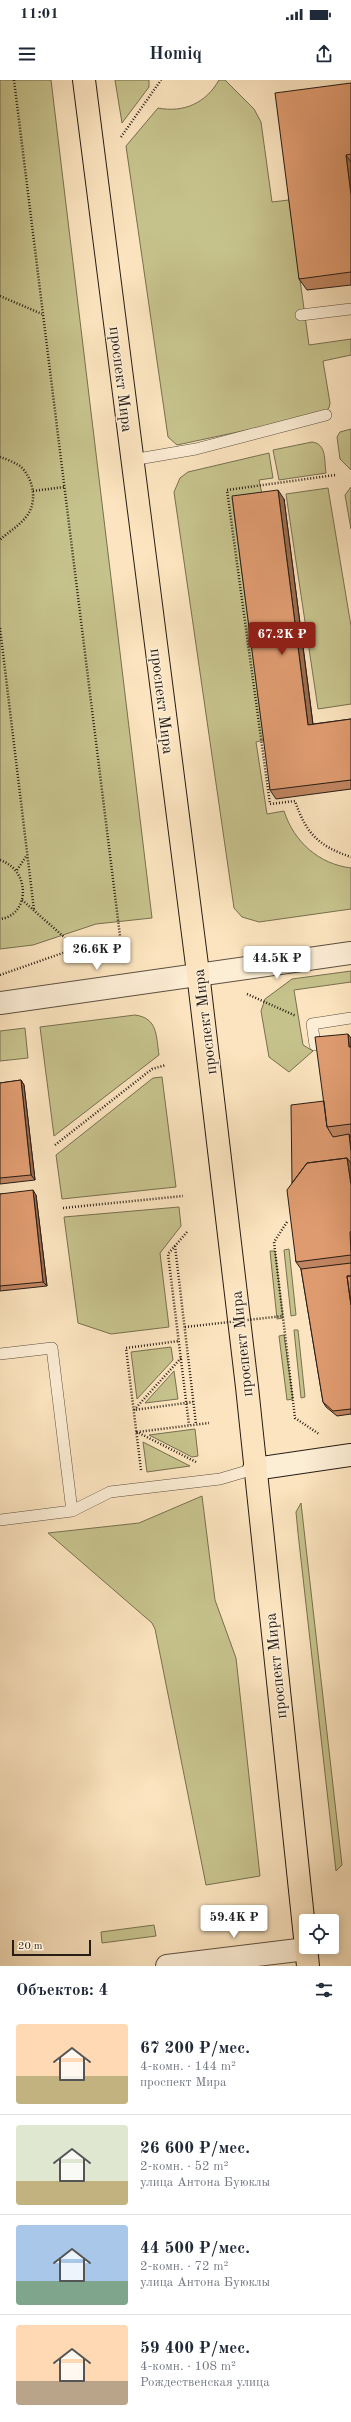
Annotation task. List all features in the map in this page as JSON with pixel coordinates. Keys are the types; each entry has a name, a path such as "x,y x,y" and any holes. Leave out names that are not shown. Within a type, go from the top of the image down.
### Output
{"main road":[{"name":"проспект Мира","path":"84,80 198,973 246,1387 307,1957"}],"street":[{"path":"0,1003 198,973 351,953"},
{"path":"254,1469 351,1455"},
{"path":"167,1966 307,1957"}],"lane":[{"path":"301,314 351,309"},
{"path":"132,460 196,449 326,415"},
{"path":"315,1045 312,1024 351,1018"},
{"path":"0,1354 52,1348 72,1511"},
{"path":"0,1520 72,1511 110,1492 220,1479 254,1469"}],"path":[{"path":"14,80 123,961"},
{"path":"121,137 161,80"},
{"path":"0,296 43,314"},
{"path":"0,456 19,466 31,482 33,491 33,501 26,518 0,540"},
{"path":"335,475 227,490 270,804 295,801 302,821 314,838 332,851 351,857"},
{"path":"33,491 64,487"},
{"path":"0,628 34,910"},
{"path":"17,870 27,855"},
{"path":"0,860 9,863 17,870 24,886 22,900 15,912 0,920"},
{"path":"22,900 72,944"},
{"path":"0,975 97,941"},
{"path":"247,994 312,1024"},
{"path":"55,1145 152,1069 166,1065"},
{"path":"63,1208 183,1196"},
{"path":"287,1222 274,1242 295,1418 321,1435"},
{"path":"187,1232 168,1254 189,1425"},
{"path":"175,1246 196,1424"},
{"path":"185,1327 283,1316"},
{"path":"143,1488 126,1348 179,1341"},
{"path":"134,1410 181,1358"},
{"path":"134,1410 193,1402"},
{"path":"137,1432 210,1423"},
{"path":"137,1432 202,1466"}],"shaded area":[{"path":"0,80 51,80 152,918 96,924 33,945 0,949"},
{"path":"115,80 149,80 149,87 122,123"},
{"path":"219,80 225,80 254,109 261,122 272,202 289,200 309,345 351,339 351,355 323,361 330,403 329,408 322,414 177,445 168,437 126,146 158,108 177,109 193,104 208,95"},
{"path":"351,429 351,470 340,459 337,437 340,432"},
{"path":"312,442 317,443 324,453 326,473 279,480 273,450"},
{"path":"269,453 273,478 259,480 262,494 232,498 264,740 256,742 267,814 284,811 294,832 309,850 328,862 351,868 351,909 259,922 242,917 234,908 174,492 180,478 188,472"},
{"path":"351,487 351,529 345,495"},
{"path":"328,488 351,626 351,704 318,709 286,494"},
{"path":"351,971 351,982 294,990 303,1045 313,1051 289,1072 269,1057 261,1011 265,999 292,979"},
{"path":"135,1015 143,1017 152,1024 156,1035 159,1055 54,1136 40,1027"},
{"path":"25,1028 28,1058 0,1061 0,1031"},
{"path":"162,1077 176,1187 62,1199 56,1155 153,1078"},
{"path":"179,1207 181,1226 160,1253 169,1327 111,1334 78,1323 64,1217"},
{"path":"289,1249 296,1315 291,1316 284,1250"},
{"path":"270,1251 275,1251 283,1318 277,1319"},
{"path":"294,1330 298,1330 305,1397 301,1398"},
{"path":"284,1335 293,1399 287,1400 279,1336"},
{"path":"171,1347 173,1360 137,1399 131,1352"},
{"path":"174,1371 178,1399 145,1403"},
{"path":"195,1429 198,1456 192,1457 149,1435"},
{"path":"143,1442 190,1466 147,1472"},
{"path":"202,1496 215,1600 236,1658 260,1876 206,1885 155,1629 152,1623 48,1533 139,1523"},
{"path":"301,1503 342,1865 336,1871 296,1512"},
{"path":"154,1925 156,1936 102,1943 101,1932"}],"building":[{"path":"351,83 351,154 346,155 351,195 351,272 299,279 275,93"},
{"path":"278,490 308,725 351,719 351,780 270,790 232,496"},
{"path":"348,1034 349,1047 351,1047 351,1124 327,1127 315,1037"},
{"path":"21,1080 31,1175 0,1178 0,1083"},
{"path":"324,1101 327,1127 333,1137 349,1134 351,1163 347,1158 307,1163 292,1183 291,1105"},
{"path":"347,1158 351,1185 351,1255 296,1262 287,1190 307,1163"},
{"path":"33,1190 43,1282 0,1286 0,1194"},
{"path":"351,1263 351,1276 347,1276 351,1305 351,1409 333,1411 323,1402 301,1269"},
{"path":"347,1276 351,1276 351,1305"}]}
